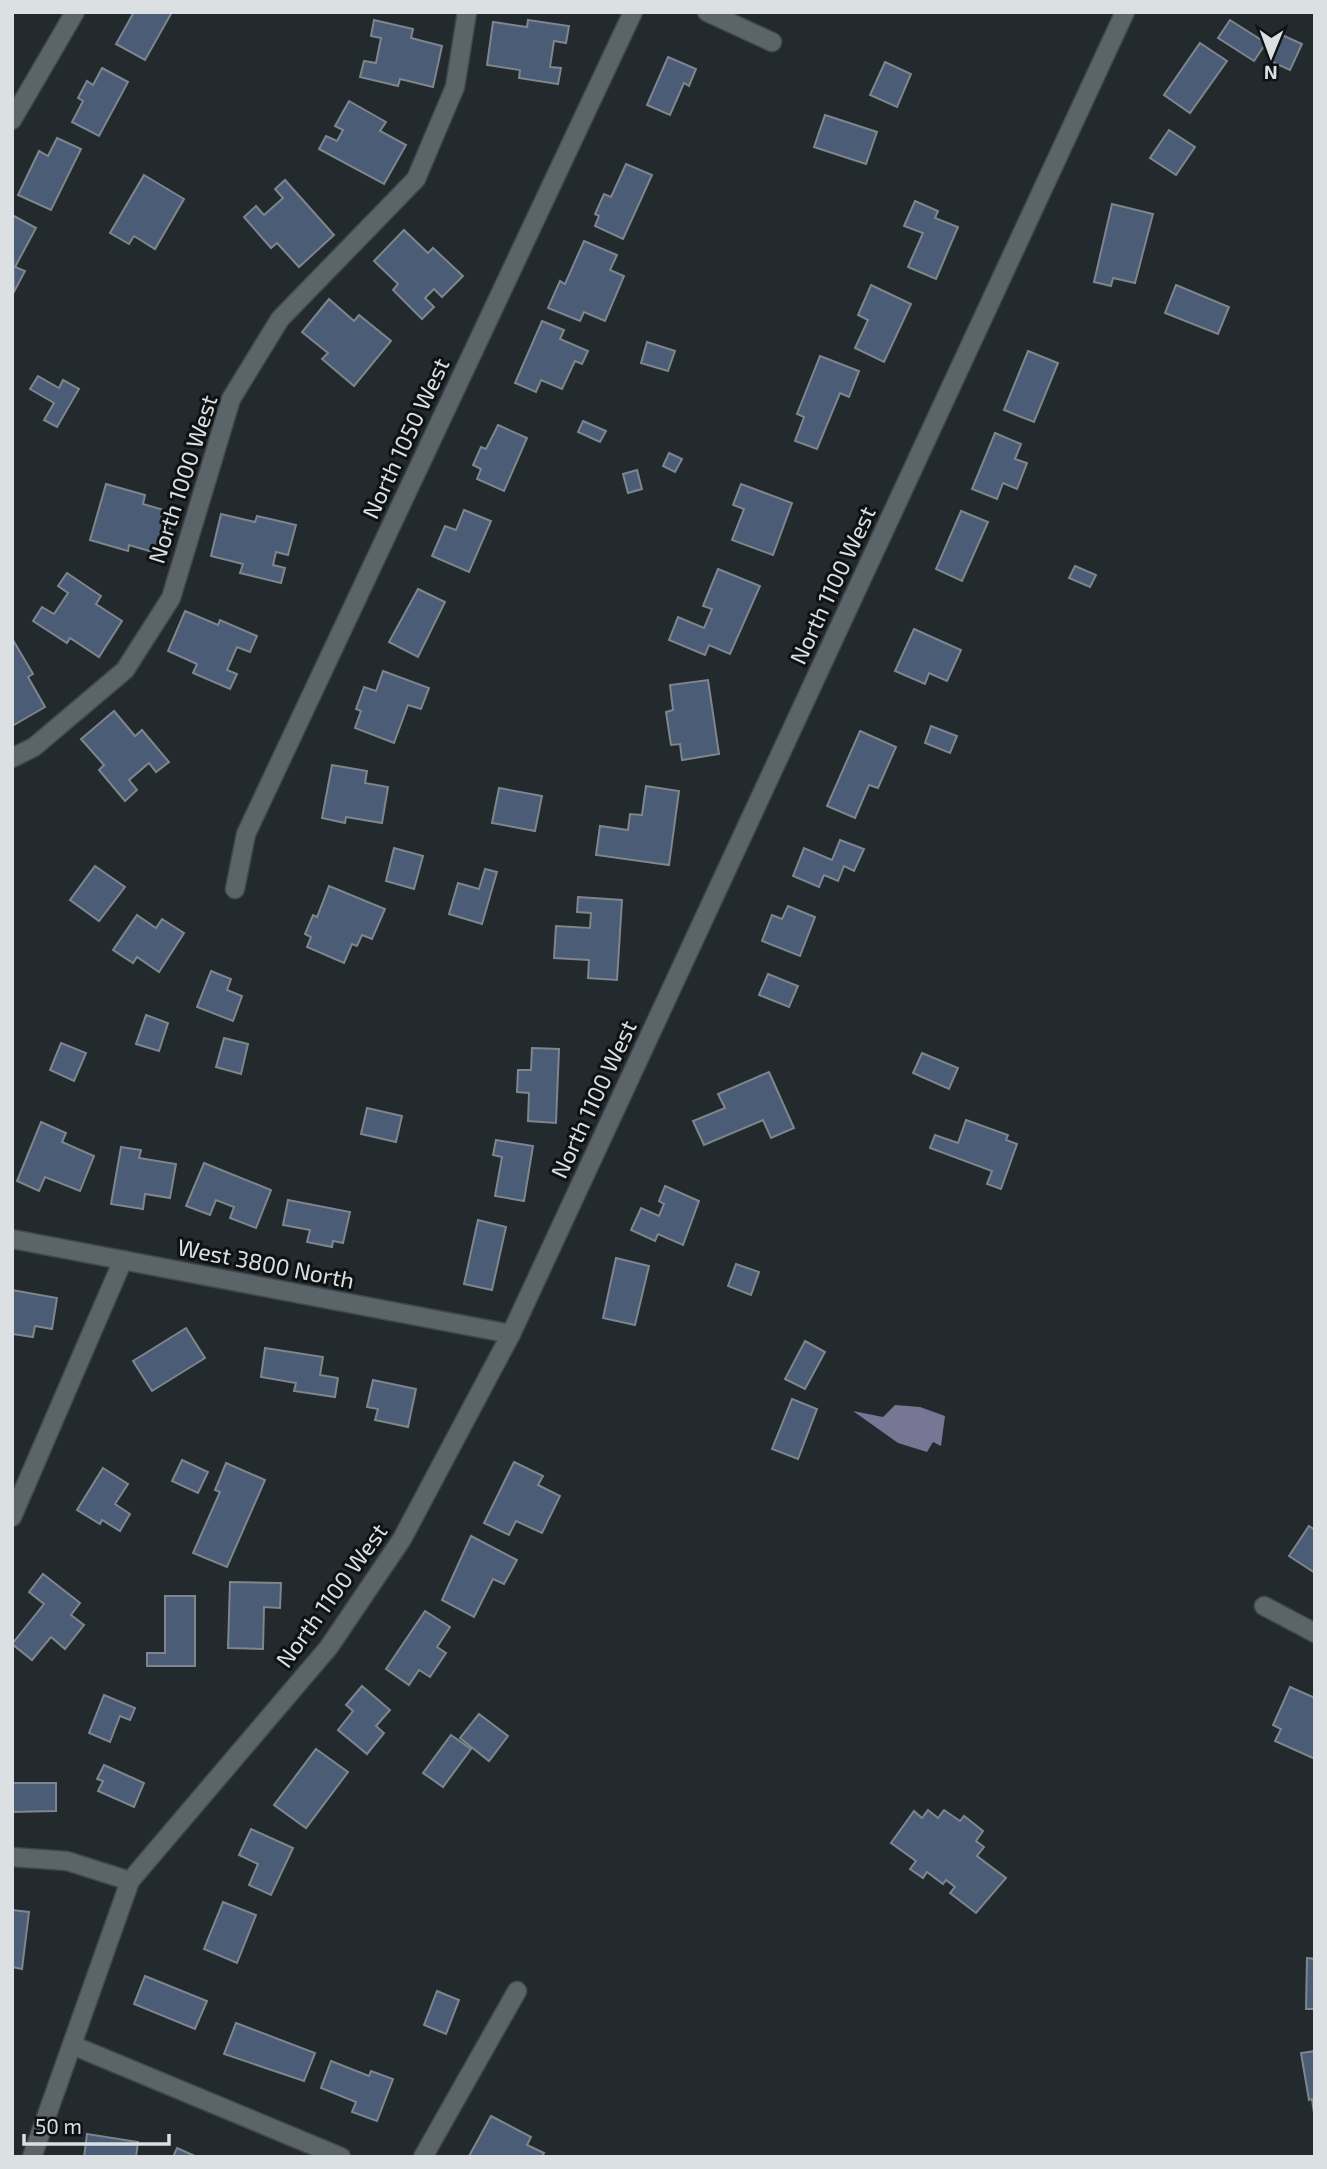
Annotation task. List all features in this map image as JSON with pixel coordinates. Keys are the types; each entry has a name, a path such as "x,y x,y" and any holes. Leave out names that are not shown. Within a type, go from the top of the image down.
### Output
{"street":[{"path":"12,120 75,12"},
{"name":"North 1000 West","path":"12,758 34,747 125,670 171,598 231,399 280,319 416,179 455,86 467,12"},
{"name":"North 1050 West","path":"235,889 246,834 633,12"},
{"path":"707,12 772,42"},
{"name":"North 1100 West","path":"32,2157 130,1881 329,1647 402,1539 511,1334 1125,12"},
{"name":"West 3800 North","path":"12,1239 511,1334"},
{"path":"12,1517 123,1260"},
{"path":"1265,1606 1315,1633"},
{"path":"12,1857 67,1861 130,1881"},
{"path":"423,2157 517,1991"},
{"path":"72,2045 341,2157"}],"water":[{"path":"895,1405 920,1407 945,1416 941,1446 933,1442 927,1452 898,1443 853,1411 883,1417"}],"building":[{"path":"134,12 172,12 145,60 116,44"},
{"path":"374,20 413,29 411,38 442,46 433,87 400,79 398,86 360,77 364,61 376,63 381,38 371,36"},
{"path":"528,20 569,26 566,43 554,41 550,67 561,68 558,84 519,78 520,70 487,65 493,22 527,27"},
{"path":"1230,20 1266,43 1254,61 1218,38"},
{"path":"1282,35 1302,44 1290,70 1270,61"},
{"path":"1200,43 1227,61 1190,113 1164,95"},
{"path":"668,57 696,69 689,86 684,83 670,115 647,105"},
{"path":"885,62 911,74 897,107 870,95"},
{"path":"102,68 128,82 99,136 72,122 83,101 78,98 87,81 93,85"},
{"path":"349,101 386,122 380,131 406,145 384,184 319,149 326,136 337,141 343,130 335,126"},
{"path":"825,115 877,132 866,164 814,147"},
{"path":"1169,130 1195,147 1176,175 1150,158"},
{"path":"57,138 81,149 51,210 18,195 39,151 48,156"},
{"path":"626,164 652,175 623,239 595,226 599,216 595,214 604,194 611,197"},
{"path":"144,175 184,199 155,249 134,236 129,244 110,233"},
{"path":"285,180 334,235 299,267 277,243 271,248 244,217 256,206 264,215 283,198 275,189"},
{"path":"915,201 938,211 935,218 958,227 936,279 908,267 923,233 904,226"},
{"path":"1112,204 1153,214 1135,283 1113,278 1111,286 1094,282"},
{"path":"12,215 36,228 15,267 25,271 14,292"},
{"path":"404,230 428,253 433,248 463,276 442,297 434,289 425,298 434,307 422,319 393,290 398,284 374,261"},
{"path":"584,241 617,255 610,270 624,276 605,321 584,312 580,321 548,308 560,281 565,284"},
{"path":"871,285 911,304 884,362 855,348 868,320 858,315"},
{"path":"1176,285 1229,307 1218,334 1165,313"},
{"path":"329,299 354,321 359,315 391,341 354,386 322,359 328,353 302,332"},
{"path":"542,321 564,330 560,339 588,351 582,364 575,361 562,389 541,380 536,392 515,383"},
{"path":"647,342 675,351 668,371 641,363"},
{"path":"1028,351 1058,363 1034,422 1004,410"},
{"path":"820,356 859,371 849,397 840,393 817,449 795,441 804,417 797,414"},
{"path":"38,376 59,388 63,380 79,389 57,427 44,420 54,403 30,389"},
{"path":"583,421 606,431 600,442 578,432"},
{"path":"498,425 527,438 504,491 477,479 481,469 473,465 481,447 486,449"},
{"path":"995,433 1021,444 1015,459 1027,463 1017,489 1003,483 997,499 972,489"},
{"path":"669,453 682,459 675,472 663,466"},
{"path":"637,470 642,489 628,493 623,474"},
{"path":"106,484 145,495 143,504 174,513 163,555 129,545 128,551 90,540"},
{"path":"741,484 792,503 773,555 732,540 744,509 733,505"},
{"path":"464,510 491,521 469,572 432,556 445,526 456,530"},
{"path":"961,511 988,522 962,581 936,569"},
{"path":"221,514 255,522 257,516 296,525 288,555 276,552 273,565 285,568 281,583 240,573 243,564 211,556"},
{"path":"1075,566 1096,575 1090,587 1069,578"},
{"path":"718,569 760,586 730,654 709,645 705,655 669,640 678,617 704,628 712,609 703,606"},
{"path":"67,573 101,596 96,604 122,621 99,657 70,638 67,643 33,621 42,607 54,614 68,593 58,586"},
{"path":"418,589 445,602 418,657 389,642"},
{"path":"185,611 218,625 220,620 257,636 250,652 237,647 227,670 237,674 230,689 193,673 197,664 168,651"},
{"path":"914,629 961,650 947,681 929,673 925,684 895,671"},
{"path":"13,640 33,674 28,677 45,707 12,726"},
{"path":"383,671 429,688 421,709 408,705 394,743 355,728 361,711 356,709 364,687 376,691"},
{"path":"708,680 719,754 682,760 680,744 671,745 666,712 673,710 670,685"},
{"path":"114,711 135,736 142,730 169,762 156,772 149,763 129,780 137,790 125,801 99,770 104,765 81,739"},
{"path":"931,726 957,736 950,753 925,743"},
{"path":"860,731 896,747 878,788 869,785 855,818 827,806"},
{"path":"332,765 367,771 365,783 388,787 382,823 346,817 345,823 322,818"},
{"path":"646,786 679,791 669,865 596,855 600,826 628,830 630,814 642,815"},
{"path":"499,788 542,796 535,831 492,823"},
{"path":"840,840 864,849 854,871 844,866 838,881 824,875 819,887 793,876 804,848 832,860"},
{"path":"394,848 423,856 414,889 386,881"},
{"path":"95,866 125,887 99,921 70,900"},
{"path":"485,869 497,872 482,924 449,914 458,883 479,889"},
{"path":"329,886 385,909 372,939 362,935 357,946 352,944 344,963 307,947 311,937 305,934 313,915 317,917"},
{"path":"578,897 622,900 617,980 588,978 589,960 554,958 556,926 590,928 591,913 577,912"},
{"path":"788,906 815,917 800,956 762,941 772,915 782,919"},
{"path":"137,915 156,928 162,919 184,933 159,972 137,957 133,963 113,950"},
{"path":"211,971 231,979 227,990 242,996 233,1021 197,1007"},
{"path":"768,974 798,986 789,1007 759,995"},
{"path":"146,1015 168,1023 159,1051 136,1044"},
{"path":"224,1038 248,1044 241,1074 216,1067"},
{"path":"61,1043 86,1053 74,1081 50,1070"},
{"path":"532,1048 559,1049 556,1123 528,1121 529,1093 517,1092 518,1070 531,1070"},
{"path":"922,1053 958,1068 949,1089 913,1073"},
{"path":"769,1072 794,1128 771,1138 763,1120 704,1145 693,1121 725,1108 718,1094"},
{"path":"367,1108 402,1116 396,1142 361,1134"},
{"path":"966,1120 1008,1135 1006,1140 1017,1144 1001,1189 987,1184 992,1171 930,1148 935,1135 958,1143"},
{"path":"41,1122 66,1133 62,1142 94,1156 80,1191 45,1177 39,1191 17,1181"},
{"path":"496,1140 533,1146 524,1201 495,1196 502,1157 493,1155"},
{"path":"121,1147 141,1150 139,1158 176,1164 170,1198 145,1194 143,1209 111,1204"},
{"path":"204,1163 271,1190 256,1228 230,1218 234,1207 216,1200 210,1215 186,1206"},
{"path":"665,1186 699,1201 683,1245 658,1234 655,1241 631,1230 641,1208 659,1216 664,1204 659,1201"},
{"path":"288,1200 350,1212 343,1243 333,1241 332,1247 307,1242 310,1230 283,1225"},
{"path":"478,1220 506,1227 492,1290 464,1284"},
{"path":"616,1258 649,1266 635,1325 603,1318"},
{"path":"736,1264 759,1272 751,1295 728,1286"},
{"path":"12,1290 57,1298 52,1329 35,1326 33,1337 12,1334"},
{"path":"186,1328 205,1358 152,1391 133,1361"},
{"path":"805,1341 825,1352 805,1389 785,1379"},
{"path":"265,1348 323,1357 320,1375 338,1378 335,1397 294,1391 296,1383 261,1377"},
{"path":"373,1380 416,1389 408,1427 375,1420 378,1409 367,1407"},
{"path":"792,1399 817,1409 798,1459 772,1449"},
{"path":"182,1460 208,1472 198,1493 172,1481"},
{"path":"514,1462 543,1476 538,1485 560,1496 542,1533 516,1521 509,1535 484,1523"},
{"path":"226,1463 265,1480 227,1567 193,1553 220,1492 215,1490"},
{"path":"103,1468 128,1484 115,1504 130,1514 120,1531 102,1520 100,1524 77,1510"},
{"path":"1309,1526 1315,1530 1315,1573 1289,1556"},
{"path":"471,1536 517,1560 504,1584 493,1579 474,1617 442,1600"},
{"path":"43,1574 80,1603 71,1615 84,1625 65,1649 51,1637 32,1660 12,1644 44,1604 29,1592"},
{"path":"230,1582 281,1583 280,1608 264,1607 263,1649 228,1648"},
{"path":"165,1596 195,1596 195,1666 147,1666 147,1653 165,1653"},
{"path":"425,1611 450,1627 437,1647 446,1653 430,1677 419,1670 409,1685 386,1669"},
{"path":"362,1686 390,1710 376,1726 384,1733 367,1754 338,1730 353,1711 346,1705"},
{"path":"1290,1687 1315,1698 1315,1759 1275,1741 1281,1729 1273,1725"},
{"path":"104,1695 135,1708 130,1720 120,1716 110,1742 89,1733"},
{"path":"479,1714 508,1736 489,1761 460,1738"},
{"path":"451,1735 471,1749 443,1787 423,1773"},
{"path":"316,1749 348,1772 306,1828 274,1805"},
{"path":"104,1765 144,1783 134,1807 98,1791 103,1781 97,1779"},
{"path":"12,1783 56,1783 56,1811 12,1812"},
{"path":"928,1810 938,1818 944,1810 960,1821 964,1816 983,1831 976,1841 984,1847 977,1856 1006,1878 976,1913 950,1893 955,1887 946,1880 943,1884 927,1872 923,1878 910,1869 916,1861 891,1843 914,1811 922,1818"},
{"path":"251,1829 293,1848 271,1895 249,1885 258,1864 239,1855"},
{"path":"223,1902 256,1915 237,1963 204,1949"},
{"path":"12,1910 29,1912 22,1969 12,1967"},
{"path":"1307,1958 1315,1959 1315,2009 1306,2009"},
{"path":"145,1976 207,2001 195,2029 134,2004"},
{"path":"437,1991 459,2000 446,2034 424,2025"},
{"path":"236,2023 315,2053 304,2081 224,2054"},
{"path":"1315,2051 1314,2113 1312,2099 1309,2100 1301,2053"},
{"path":"331,2061 369,2076 371,2071 393,2079 377,2121 352,2112 356,2102 321,2088"},
{"path":"491,2116 531,2137 527,2145 544,2153 542,2157 469,2156"},
{"path":"87,2134 138,2142 136,2157 84,2157"},
{"path":"177,2148 197,2157 173,2157"}]}
